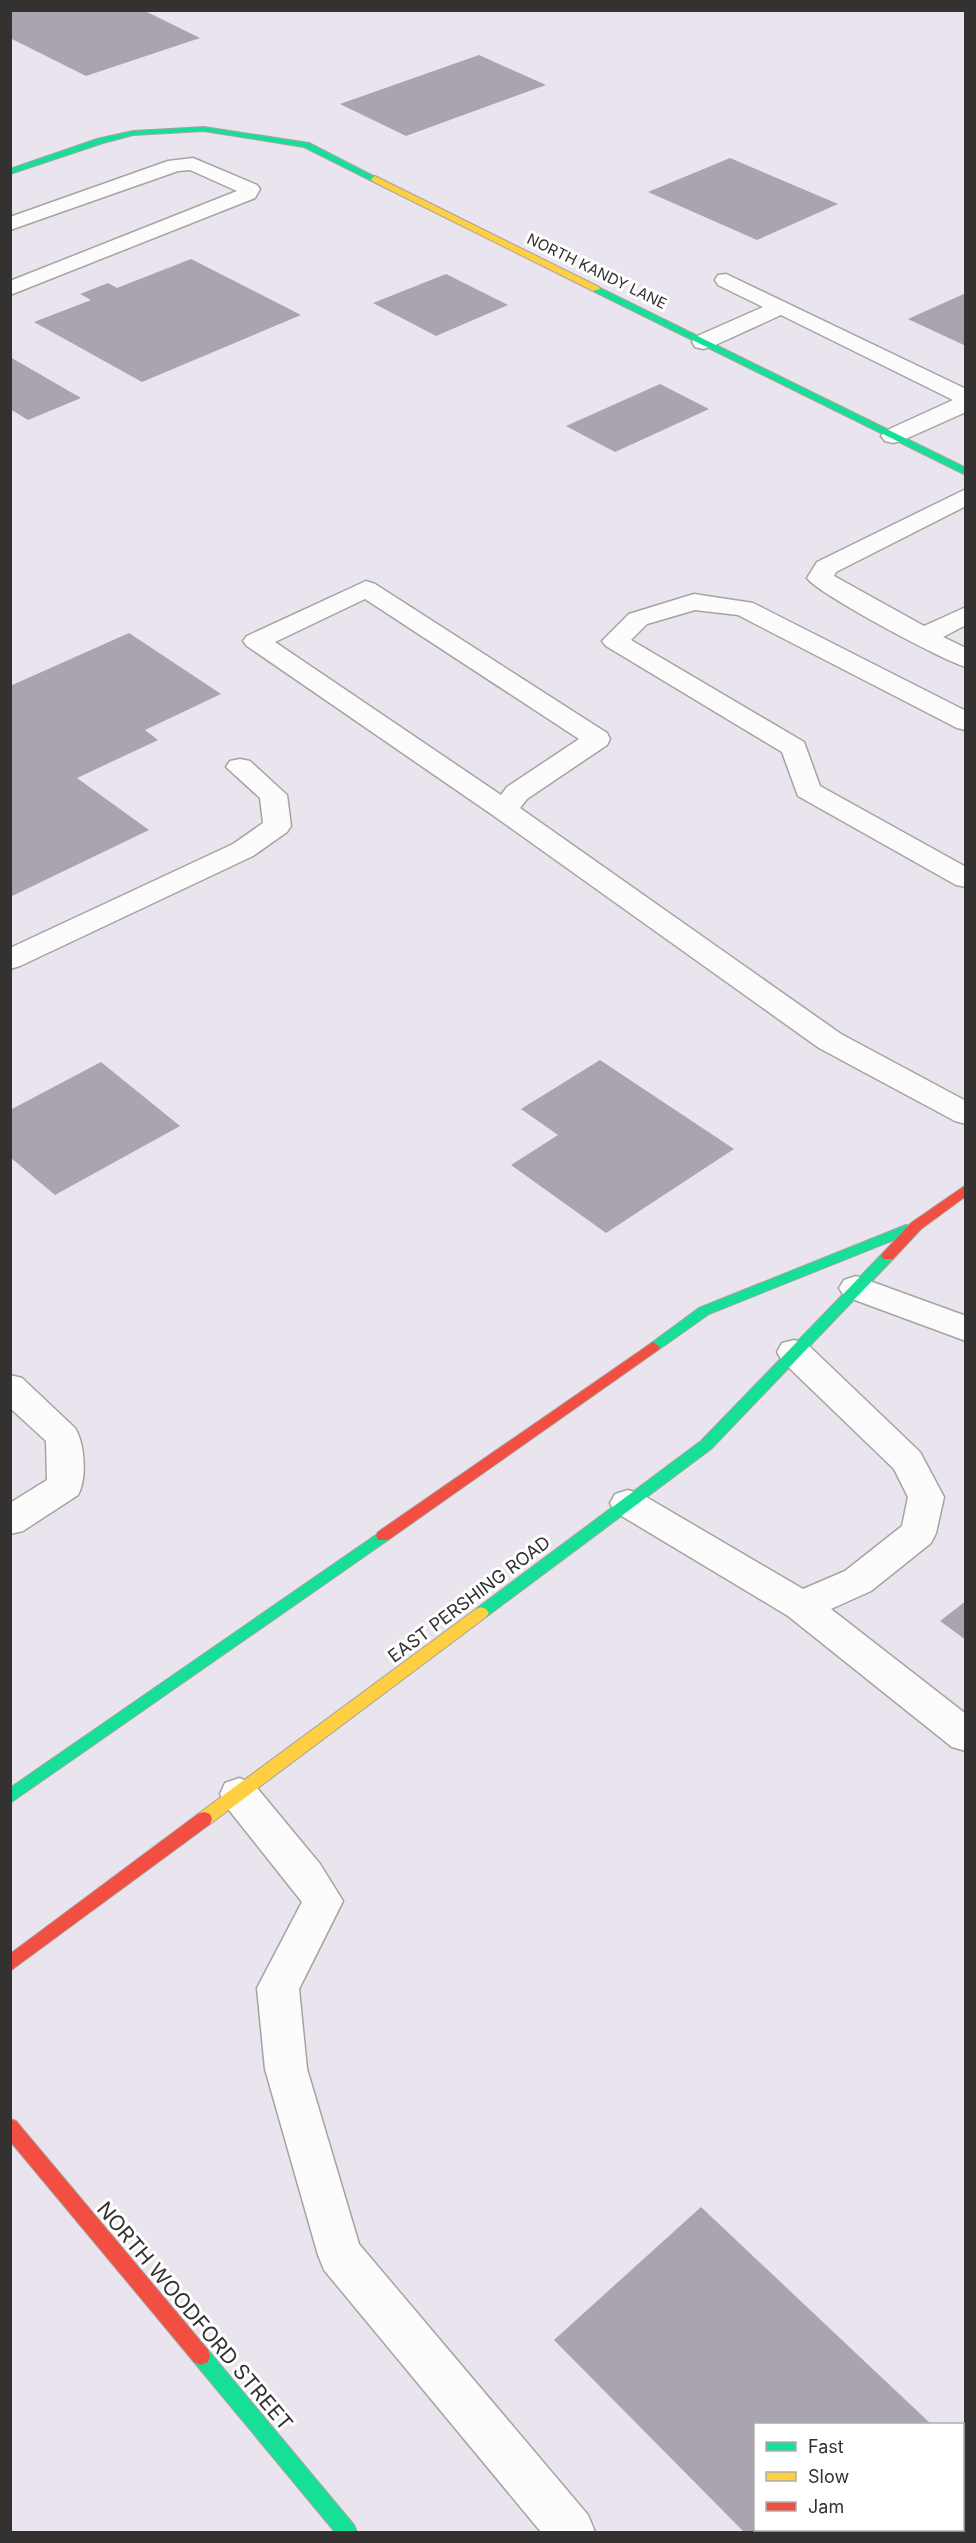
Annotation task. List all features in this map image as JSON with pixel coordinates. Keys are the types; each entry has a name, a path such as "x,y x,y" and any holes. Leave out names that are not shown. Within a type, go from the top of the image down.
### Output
{"street":[{"name":"NORTH KANDY LANE","path":"10,172 100,141 133,133 204,129 306,145 966,472"},
{"path":"10,224 175,165 193,164 250,189 248,194 10,289"},
{"path":"726,280 966,400"},
{"path":"703,342 781,307"},
{"path":"893,436 966,400"},
{"path":"966,495 826,567 820,578 835,589 966,659"},
{"path":"504,810 517,793 597,738 366,590 256,641 504,810 830,1041 966,1114"},
{"path":"966,722 744,608 694,602 638,620 615,641 794,748 808,790 966,879"},
{"path":"923,637 966,615"},
{"path":"10,960 243,850 277,826 273,795 240,767"},
{"name":"EAST PERSHING ROAD","path":"10,1964 706,1444 916,1226 966,1189"},
{"name":"EAST PERSHING ROAD","path":"10,1797 704,1311 916,1226"},
{"path":"856,1288 966,1329"},
{"path":"794,1352 908,1461 926,1497 918,1533 858,1581 801,1606"},
{"path":"10,1388 63,1437 65,1486 10,1521"},
{"path":"628,1503 801,1606 966,1736"},
{"path":"239,1794 306,1876 323,1901 278,1988 286,2069 340,2255 571,2532"},
{"name":"NORTH WOODFORD STREET","path":"10,2127 347,2532"}],"shaded area":[{"path":"11,11 965,11 965,2532 11,2532"}],"building":[{"path":"10,10 143,10 200,38 86,76 10,38"},
{"path":"479,55 546,85 406,136 340,104"},
{"path":"730,158 838,204 757,240 648,192"},
{"path":"191,259 301,315 142,382 34,322 91,300 80,294 108,283 117,288"},
{"path":"446,274 508,305 436,336 373,303"},
{"path":"966,293 966,346 908,319"},
{"path":"10,357 81,398 28,420 10,409"},
{"path":"660,384 709,409 615,452 566,426"},
{"path":"129,633 221,694 145,730 158,740 77,778 149,830 10,897 10,686"},
{"path":"600,1060 734,1149 606,1233 511,1165 558,1135 521,1109"},
{"path":"101,1062 180,1126 55,1195 10,1157 10,1110"},
{"path":"966,1601 966,1640 940,1621"},
{"path":"701,2207 930,2423 754,2423 754,2531 964,2531 964,2456 966,2457 966,2532 744,2532 554,2340"}],"traffic: fast":[{"path":"10,172 100,141 133,133 204,129 306,145 375,179"},
{"path":"596,289 966,472"},
{"path":"653,1347 704,1311 906,1230"},
{"path":"481,1613 706,1445 888,1256"},
{"path":"10,1797 383,1536"},
{"path":"201,2356 347,2532"}],"traffic: slow":[{"path":"375,179 596,289"},
{"path":"204,1819 481,1613"}],"traffic: jam":[{"path":"888,1256 916,1226 966,1189"},
{"path":"383,1536 653,1347"},
{"path":"10,1964 204,1819"},
{"path":"10,2127 201,2356"}]}
